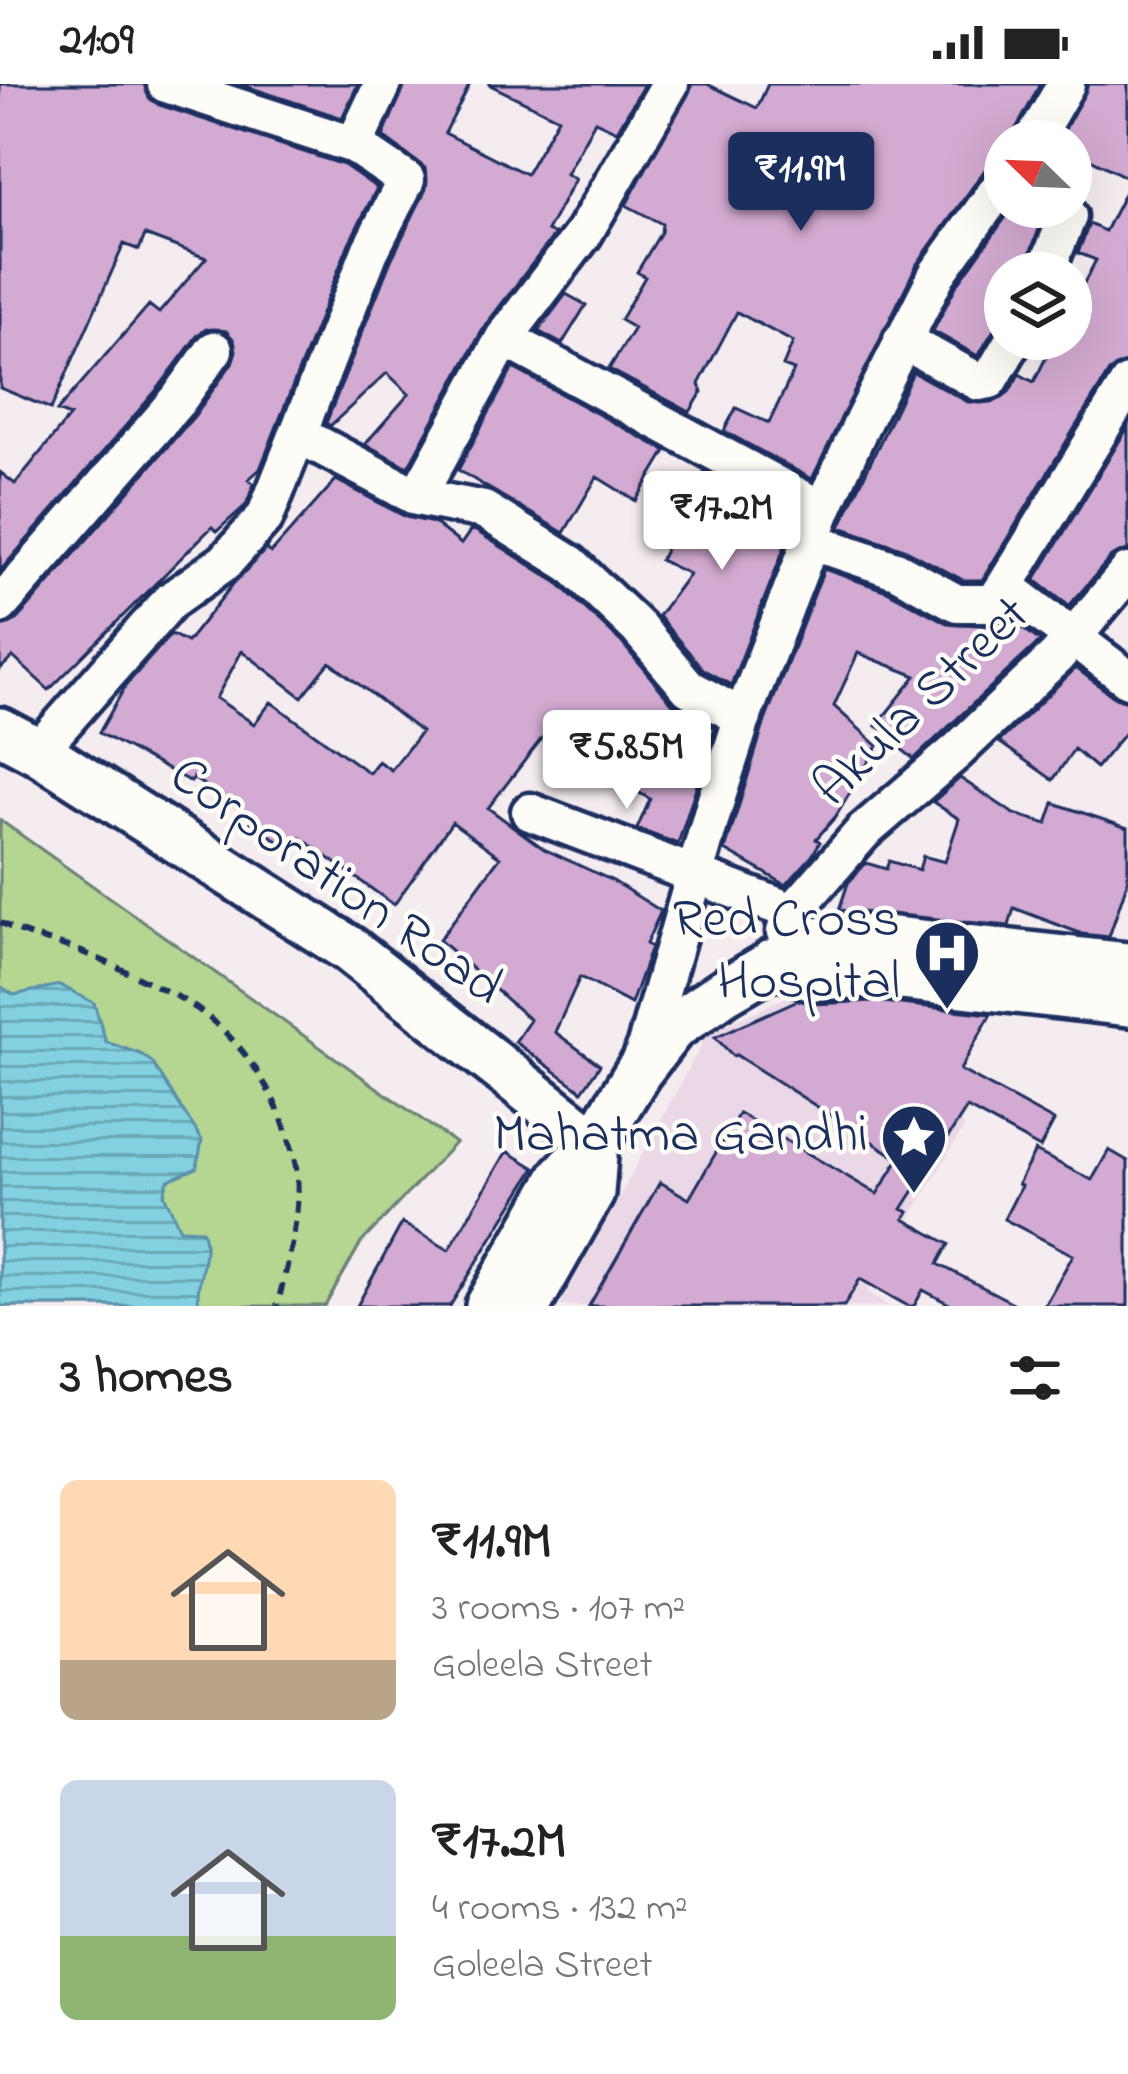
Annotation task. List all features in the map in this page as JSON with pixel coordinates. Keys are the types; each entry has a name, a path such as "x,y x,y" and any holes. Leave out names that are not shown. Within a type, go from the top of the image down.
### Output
{"street":[{"path":"19,741 170,601 225,562 265,517 370,251 406,180 354,145 166,84"},
{"path":"354,145 383,84"},
{"path":"417,497 504,338 584,233 670,84"},
{"path":"1045,120 1066,84"},
{"path":"638,1072 716,800 817,526 902,340 938,274 984,209"},
{"path":"504,338 817,526 957,602 994,603 1128,384"},
{"path":"902,340 979,382 990,380 1002,360"},
{"path":"0,605 178,400 214,350"},
{"path":"298,434 417,497 484,510 571,564 638,628 689,688 743,718"},
{"name":"Akula Street","path":"772,963 793,912 862,832 1057,656 1126,580"},
{"path":"1005,586 1128,679"},
{"name":"Corporation Road","path":"19,741 349,949 596,1142"},
{"path":"530,812 793,912"},
{"path":"489,1306 562,1176 596,1142 638,1072 672,1028 811,941 877,938 1128,966"},
{"path":"772,963 813,977 875,974 1128,1003"},
{"path":"527,1306 591,1193 596,1142"}],"path":[{"path":"0,922 29,939 72,949 174,994 228,1033 253,1063 275,1104 296,1165 292,1247 277,1306"}],"shaded area":[{"path":"861,989 841,1049 965,1126 867,1291 888,1306 560,1306 708,1033 791,995"}],"green space":[{"path":"0,820 455,1143 361,1243 325,1306 0,1306"}],"water":[{"path":"60,985 94,1003 106,1042 152,1062 202,1140 197,1168 168,1180 164,1194 180,1229 202,1230 205,1249 199,1306 0,1306 0,986 14,995"}],"building":[{"path":"0,84 144,84 149,98 159,105 344,165 377,188 349,243 260,469 249,479 254,484 246,505 217,531 212,527 49,690 13,657 0,669 0,627 17,620 195,415 236,351 226,331 206,329 197,336 160,386 0,571 0,472 15,484 70,416 57,411 149,305 159,313 206,258 145,235 139,250 124,244 51,409 0,388"},
{"path":"239,84 358,84 342,118"},
{"path":"405,84 470,84 445,133 526,174 558,118 488,84 644,84 617,131 595,121 566,174 575,179 547,231 555,234 484,327 408,467 365,444 409,394 387,373 330,426 326,423 391,260 426,189 425,168 383,137"},
{"path":"692,84 707,84 757,108 768,84 1040,84 1022,120 984,120 984,171 917,264 812,479 724,431 736,408 769,423 794,370 783,366 793,342 737,312 699,384 702,392 690,412 609,369 634,328 620,320 645,277 637,272 662,224 626,205"},
{"path":"1088,84 1128,84 1128,178 1092,160 1092,120 1070,120"},
{"path":"1128,186 1128,362 1109,372 982,580 963,580 904,549 840,527 913,372 968,402 994,402 1009,392 1019,374 1034,382 1045,360 1092,360 1092,268 1096,260 1092,252 1078,252 1087,228 1105,231"},
{"path":"998,228 1039,228 1031,252 984,252 984,346 978,356 933,331 956,286"},
{"path":"566,294 586,305 562,344 538,331"},
{"path":"513,368 666,451 636,501 597,477 564,533 458,470"},
{"path":"1128,427 1128,550 1111,557 1069,606 1035,580"},
{"path":"704,472 795,520 731,685 704,670 658,616 689,574 660,560"},
{"path":"336,480 406,517 434,523 461,544 471,530 476,531 557,582 622,643 672,703 715,728 678,844 637,829 650,799 542,738 488,808 544,849 613,881 661,911 646,944 651,947 631,1004 580,977 555,1032 600,1065 582,1091 515,1042 530,1020 439,940 500,857 452,822 394,905 301,838 292,851 251,822 254,818 193,778 191,782 99,733 126,685 171,634 187,642 266,549 271,553","holes":["242,651 302,697 330,662 421,732 391,770 378,761 369,773 271,702 254,724 216,698"]},
{"path":"824,569 887,591 947,623 994,626 1010,618 1040,641 914,759 895,744 898,737 876,726 916,676 858,653 834,706 878,746 836,816 816,839 820,842 812,856 786,885 725,850 765,721"},
{"path":"1076,668 1114,697 1128,701 1128,729 1096,768 1074,749 1053,780 999,742"},
{"path":"960,778 1014,814 1047,824 1054,803 1128,828 1128,880 1109,937 1082,934 1014,908 1009,926 839,910 848,883 866,863 886,869 889,861 919,870 923,856 945,862 959,819 933,802"},
{"path":"798,1000 814,1004 874,1001 991,1014 960,1070 1054,1121 1040,1148 967,1108 902,1209 909,1212 904,1219 949,1244 938,1264 1019,1306 953,1306 923,1290 914,1306 908,1306 860,1279 844,1306 589,1306 660,1182 689,1199 739,1113 877,1194 899,1159 733,1056 715,1037"},
{"path":"1109,1150 1128,1161 1128,1306 1044,1306 1073,1255 1004,1219 1018,1184 1035,1151 1092,1180"},
{"path":"507,1151 535,1168 450,1306 357,1306 402,1223 449,1250"}],"place":[{"name":"Red Cross Hospital","path":"947,1012"},
{"name":"Mahatma Gandhi","path":"914,1196"}]}
